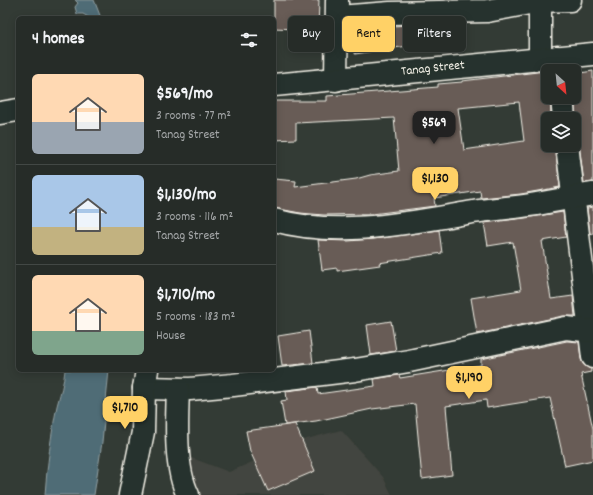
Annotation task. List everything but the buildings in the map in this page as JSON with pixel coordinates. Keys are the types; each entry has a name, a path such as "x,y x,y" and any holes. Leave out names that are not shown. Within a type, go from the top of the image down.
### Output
{"street":[{"path":"336,80 337,9 390,7 487,11 540,1 570,0"},
{"path":"540,1 552,62"},
{"name":"Tanag Street","path":"276,85 552,62 593,54"},
{"path":"569,152 583,195 593,357"},
{"path":"276,221 294,226 328,229 369,226 531,205 583,195"},
{"path":"130,495 143,432 145,379 178,389 233,385 355,370 408,361 566,328 591,332"},
{"path":"178,389 177,436 179,458 184,488 188,495"}],"shaded area":[{"path":"341,430 383,477 392,495 172,495 181,454 229,472 303,440"}],"water":[{"path":"75,0 94,0 100,16 77,14 75,7 78,3"},
{"path":"65,372 109,372 102,442 94,495 45,495 53,428"}]}
